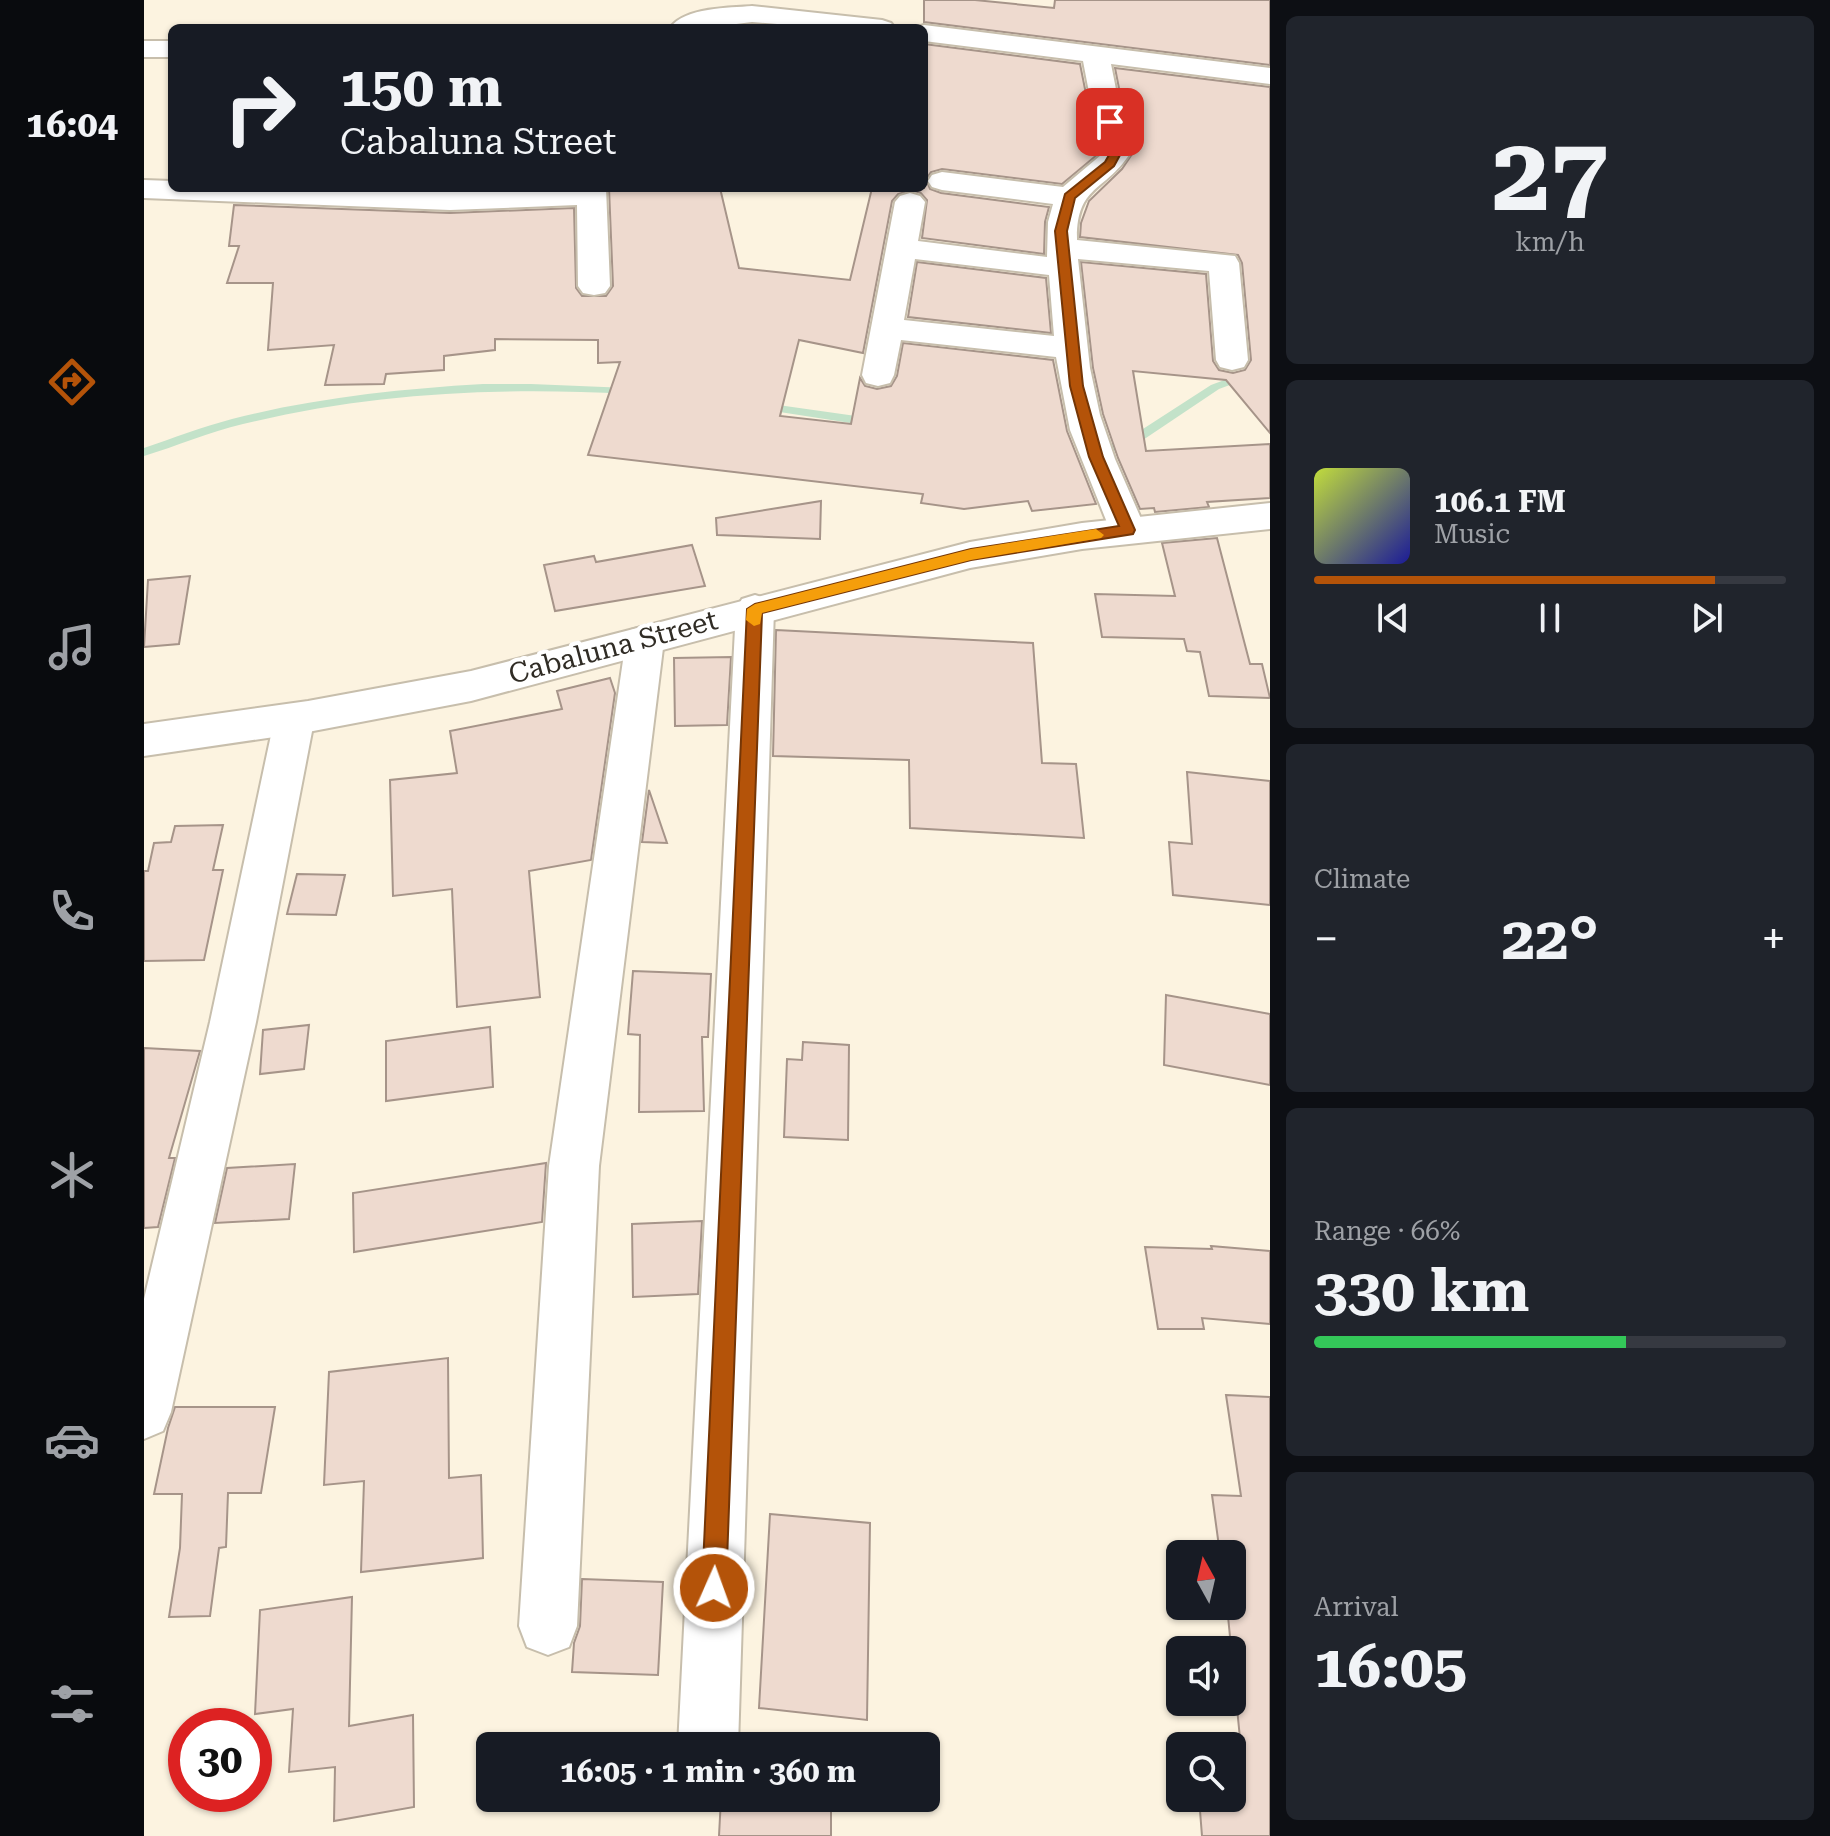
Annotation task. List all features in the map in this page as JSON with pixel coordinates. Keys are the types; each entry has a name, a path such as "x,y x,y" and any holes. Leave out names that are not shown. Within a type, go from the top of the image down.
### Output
{"street":[{"path":"695,24 720,16 771,15 817,24"},
{"path":"928,33 1270,76"},
{"path":"144,49 168,49"},
{"path":"1095,52 1115,155 1110,164 1070,197 1061,231 1076,386 1096,457 1128,530"},
{"path":"942,181 1070,197"},
{"path":"144,189 168,190"},
{"path":"220,192 450,201 591,192 594,286"},
{"path":"878,375 910,202"},
{"path":"902,248 1063,258 1224,263 1232,360"},
{"path":"887,328 1072,348"},
{"name":"Cabaluna Street","path":"144,740 294,721 576,660 755,609 971,555 1128,530 1270,516"},
{"path":"709,1732 755,609"},
{"path":"548,1626 574,1166 645,640"},
{"path":"144,1412 233,1022 294,721"}],"building":[{"path":"924,0 975,0 1054,8 1055,0 1270,0 1270,65 924,22"},
{"path":"928,45 1080,64 1098,154 1062,184 942,169 928,176"},
{"path":"1115,68 1270,87 1270,433 1226,380 1133,371 1146,451 1270,444 1270,498 1207,502 1209,507 1155,512 1154,508 1140,509 1118,458 1103,414 1093,368 1081,262 1206,274 1213,361 1219,370 1233,373 1245,370 1251,360 1242,263 1238,255 1080,237 1081,223 1089,201 1122,169 1132,154"},
{"path":"928,184 930,189 941,193 1049,207 1044,254 922,238 927,200 918,192 928,192"},
{"path":"609,192 721,192 739,268 850,280 871,192 904,192 892,201 863,353 799,340 780,416 851,424 860,378 865,386 877,389 891,386 897,376 903,343 1053,360 1067,431 1096,504 1032,511 1028,501 964,509 921,503 923,494 588,455 620,362 598,363 598,340 495,339 495,350 444,356 444,370 386,374 384,384 325,385 334,345 268,350 273,283 227,283 239,246 229,246 234,205 450,213 574,208 576,288 582,296 606,296 613,286"},
{"path":"917,262 1046,278 1051,333 908,317"},
{"path":"821,501 820,539 717,535 716,518"},
{"path":"1217,538 1250,664 1262,664 1270,698 1209,696 1200,652 1187,651 1184,639 1102,637 1095,594 1175,596 1162,543"},
{"path":"692,545 705,586 555,611 544,565 594,556 596,562"},
{"path":"190,576 179,644 144,647 148,580"},
{"path":"776,630 1033,643 1042,763 1076,764 1084,838 910,828 909,760 773,756"},
{"path":"731,657 727,725 675,726 674,658"},
{"path":"610,678 615,693 591,860 529,871 540,997 457,1007 452,889 393,896 390,780 457,773 450,731 562,709 557,691"},
{"path":"1187,772 1270,781 1270,905 1173,895 1169,842 1192,844"},
{"path":"649,790 667,843 642,842"},
{"path":"223,825 213,870 223,870 204,960 144,961 144,871 148,871 154,843 171,842 175,826"},
{"path":"297,874 345,875 336,915 287,914"},
{"path":"633,971 711,974 708,1037 702,1037 704,1111 639,1112 640,1035 628,1034"},
{"path":"1166,995 1270,1014 1270,1085 1164,1065"},
{"path":"309,1025 304,1069 260,1074 263,1030"},
{"path":"490,1027 493,1087 386,1101 386,1041"},
{"path":"803,1042 849,1045 848,1140 784,1137 787,1059 802,1060"},
{"path":"144,1048 200,1051 169,1158 175,1158 158,1227 144,1228"},
{"path":"546,1163 542,1222 354,1252 353,1193"},
{"path":"295,1164 289,1219 215,1223 227,1168"},
{"path":"702,1221 698,1294 633,1297 632,1224"},
{"path":"1211,1246 1270,1251 1270,1324 1202,1318 1204,1329 1158,1329 1145,1247 1212,1249"},
{"path":"448,1358 449,1478 481,1475 483,1558 361,1572 364,1481 324,1485 329,1372"},
{"path":"1226,1395 1270,1397 1270,1836 1202,1836 1200,1812 1246,1812 1246,1732 1239,1732 1238,1716 1246,1716 1246,1636 1230,1636 1228,1620 1246,1620 1246,1540 1218,1540 1212,1495 1241,1496"},
{"path":"175,1407 275,1407 261,1493 228,1493 226,1547 219,1548 210,1616 169,1617 180,1548 182,1494 154,1494"},
{"path":"770,1514 870,1523 867,1720 759,1708"},
{"path":"582,1579 663,1582 658,1675 572,1672 574,1643 580,1626"},
{"path":"352,1597 349,1726 413,1715 414,1807 334,1821 335,1767 289,1772 293,1709 272,1712 272,1708 255,1708 260,1610"},
{"path":"720,1812 831,1812 831,1836 719,1836"}],"waterway":[{"path":"1112,448 1133,441 1215,387 1270,366"},
{"path":"144,452 244,420 339,401 483,388 628,391"},
{"path":"764,407 870,422"}],"slow traffic":[{"path":"754,620 755,609 971,555 1096,535"}],"route":[{"path":"714,1588 755,609 971,555 1128,530 1096,457 1076,386 1061,231 1070,197 1110,164 1115,155 1110,122"}]}
